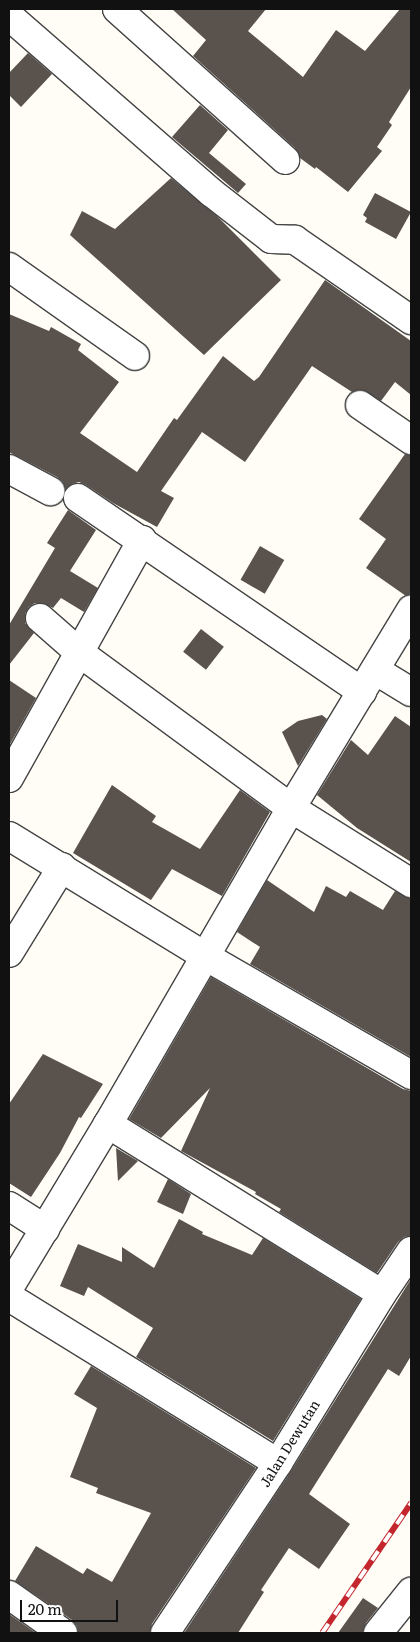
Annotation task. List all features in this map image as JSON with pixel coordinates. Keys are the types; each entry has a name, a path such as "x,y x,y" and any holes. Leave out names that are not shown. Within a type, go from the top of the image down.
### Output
{"street":[{"path":"117,9 285,160"},
{"path":"9,16 205,186 271,239 295,240 411,320"},
{"path":"9,267 136,356"},
{"path":"360,405 411,440"},
{"path":"9,469 50,492"},
{"path":"78,498 368,681 411,692"},
{"path":"9,778 142,540"},
{"path":"9,1288 108,1124 291,808 411,610"},
{"path":"40,618 80,652 291,808 411,883"},
{"path":"9,836 206,956 411,1075"},
{"path":"9,953 62,867"},
{"path":"108,1124 382,1294"},
{"path":"9,1206 45,1229"},
{"name":"Jalan Dewutan","path":"165,1633 278,1463 382,1294 411,1252"},
{"path":"9,1297 278,1463"},
{"path":"378,1633 411,1592"},
{"path":"9,1595 63,1633"}],"building":[{"path":"172,9 266,9 248,31 303,77 336,30 365,51 400,9 411,9 411,87 389,122 392,125 377,147 382,151 348,192 316,167 315,169 300,158 295,148 193,56 206,40"},
{"path":"28,53 52,74 21,107 9,95 9,73"},
{"path":"200,105 228,130 209,153 246,184 238,193 172,137"},
{"path":"171,178 218,217 281,280 204,355 70,235 82,211 115,229"},
{"path":"375,193 411,212 396,239 365,222 367,218 363,215"},
{"path":"325,280 411,341 411,395 395,382 381,401 362,390 352,392 312,366 245,462 202,432 161,491 174,498 157,527 79,482 65,489 63,482 57,477 9,452 9,314 49,331 51,327 81,344 78,350 119,382 80,433 137,472 174,418 177,420 223,356 254,381 259,377"},
{"path":"405,454 411,455 411,594 406,596 366,568 386,539 359,519"},
{"path":"68,510 96,530 70,571 98,588 84,612 61,598 53,608 43,603 35,603 29,607 25,614 25,623 34,633 9,665 9,625 55,548 47,543"},
{"path":"260,546 284,560 265,594 240,580"},
{"path":"201,629 224,647 206,670 183,652"},
{"path":"9,680 36,698 9,746"},
{"path":"322,715 327,719 298,766 282,732 298,721"},
{"path":"395,716 411,727 411,862 357,828 317,795 351,740 368,755"},
{"path":"112,785 156,816 152,822 200,849 240,790 270,812 222,896 172,869 151,900 73,853"},
{"path":"267,880 314,912 326,886 346,897 350,891 383,910 395,891 411,898 411,1057 250,964 260,947 237,932"},
{"path":"211,977 403,1089 411,1091 411,1236 404,1237 398,1242 377,1273 279,1212 281,1209 255,1194 256,1192 181,1151 210,1088 161,1138 129,1119"},
{"path":"43,1054 103,1084 81,1118 79,1117 60,1153 31,1197 9,1183 9,1104"},
{"path":"116,1148 138,1161 118,1181"},
{"path":"168,1179 191,1194 183,1214 157,1202"},
{"path":"179,1219 203,1232 202,1234 252,1255 263,1238 361,1299 273,1441 136,1357 153,1328 88,1287 84,1296 60,1286 78,1244 122,1262 122,1247 154,1268"},
{"path":"411,1279 411,1356 399,1376 388,1369 309,1494 350,1524 319,1569 289,1548 261,1590 264,1592 238,1633 184,1633 291,1471"},
{"path":"91,1366 256,1468 152,1624 150,1633 78,1633 77,1626 72,1620 15,1581 36,1546 83,1574 87,1568 112,1582 151,1513 96,1493 98,1488 70,1477 97,1408 74,1394"},
{"path":"363,1598 378,1608 366,1623 363,1633 338,1633"},
{"path":"9,1614 36,1633 9,1633"}],"railway":[{"path":"322,1633 411,1503"}]}
